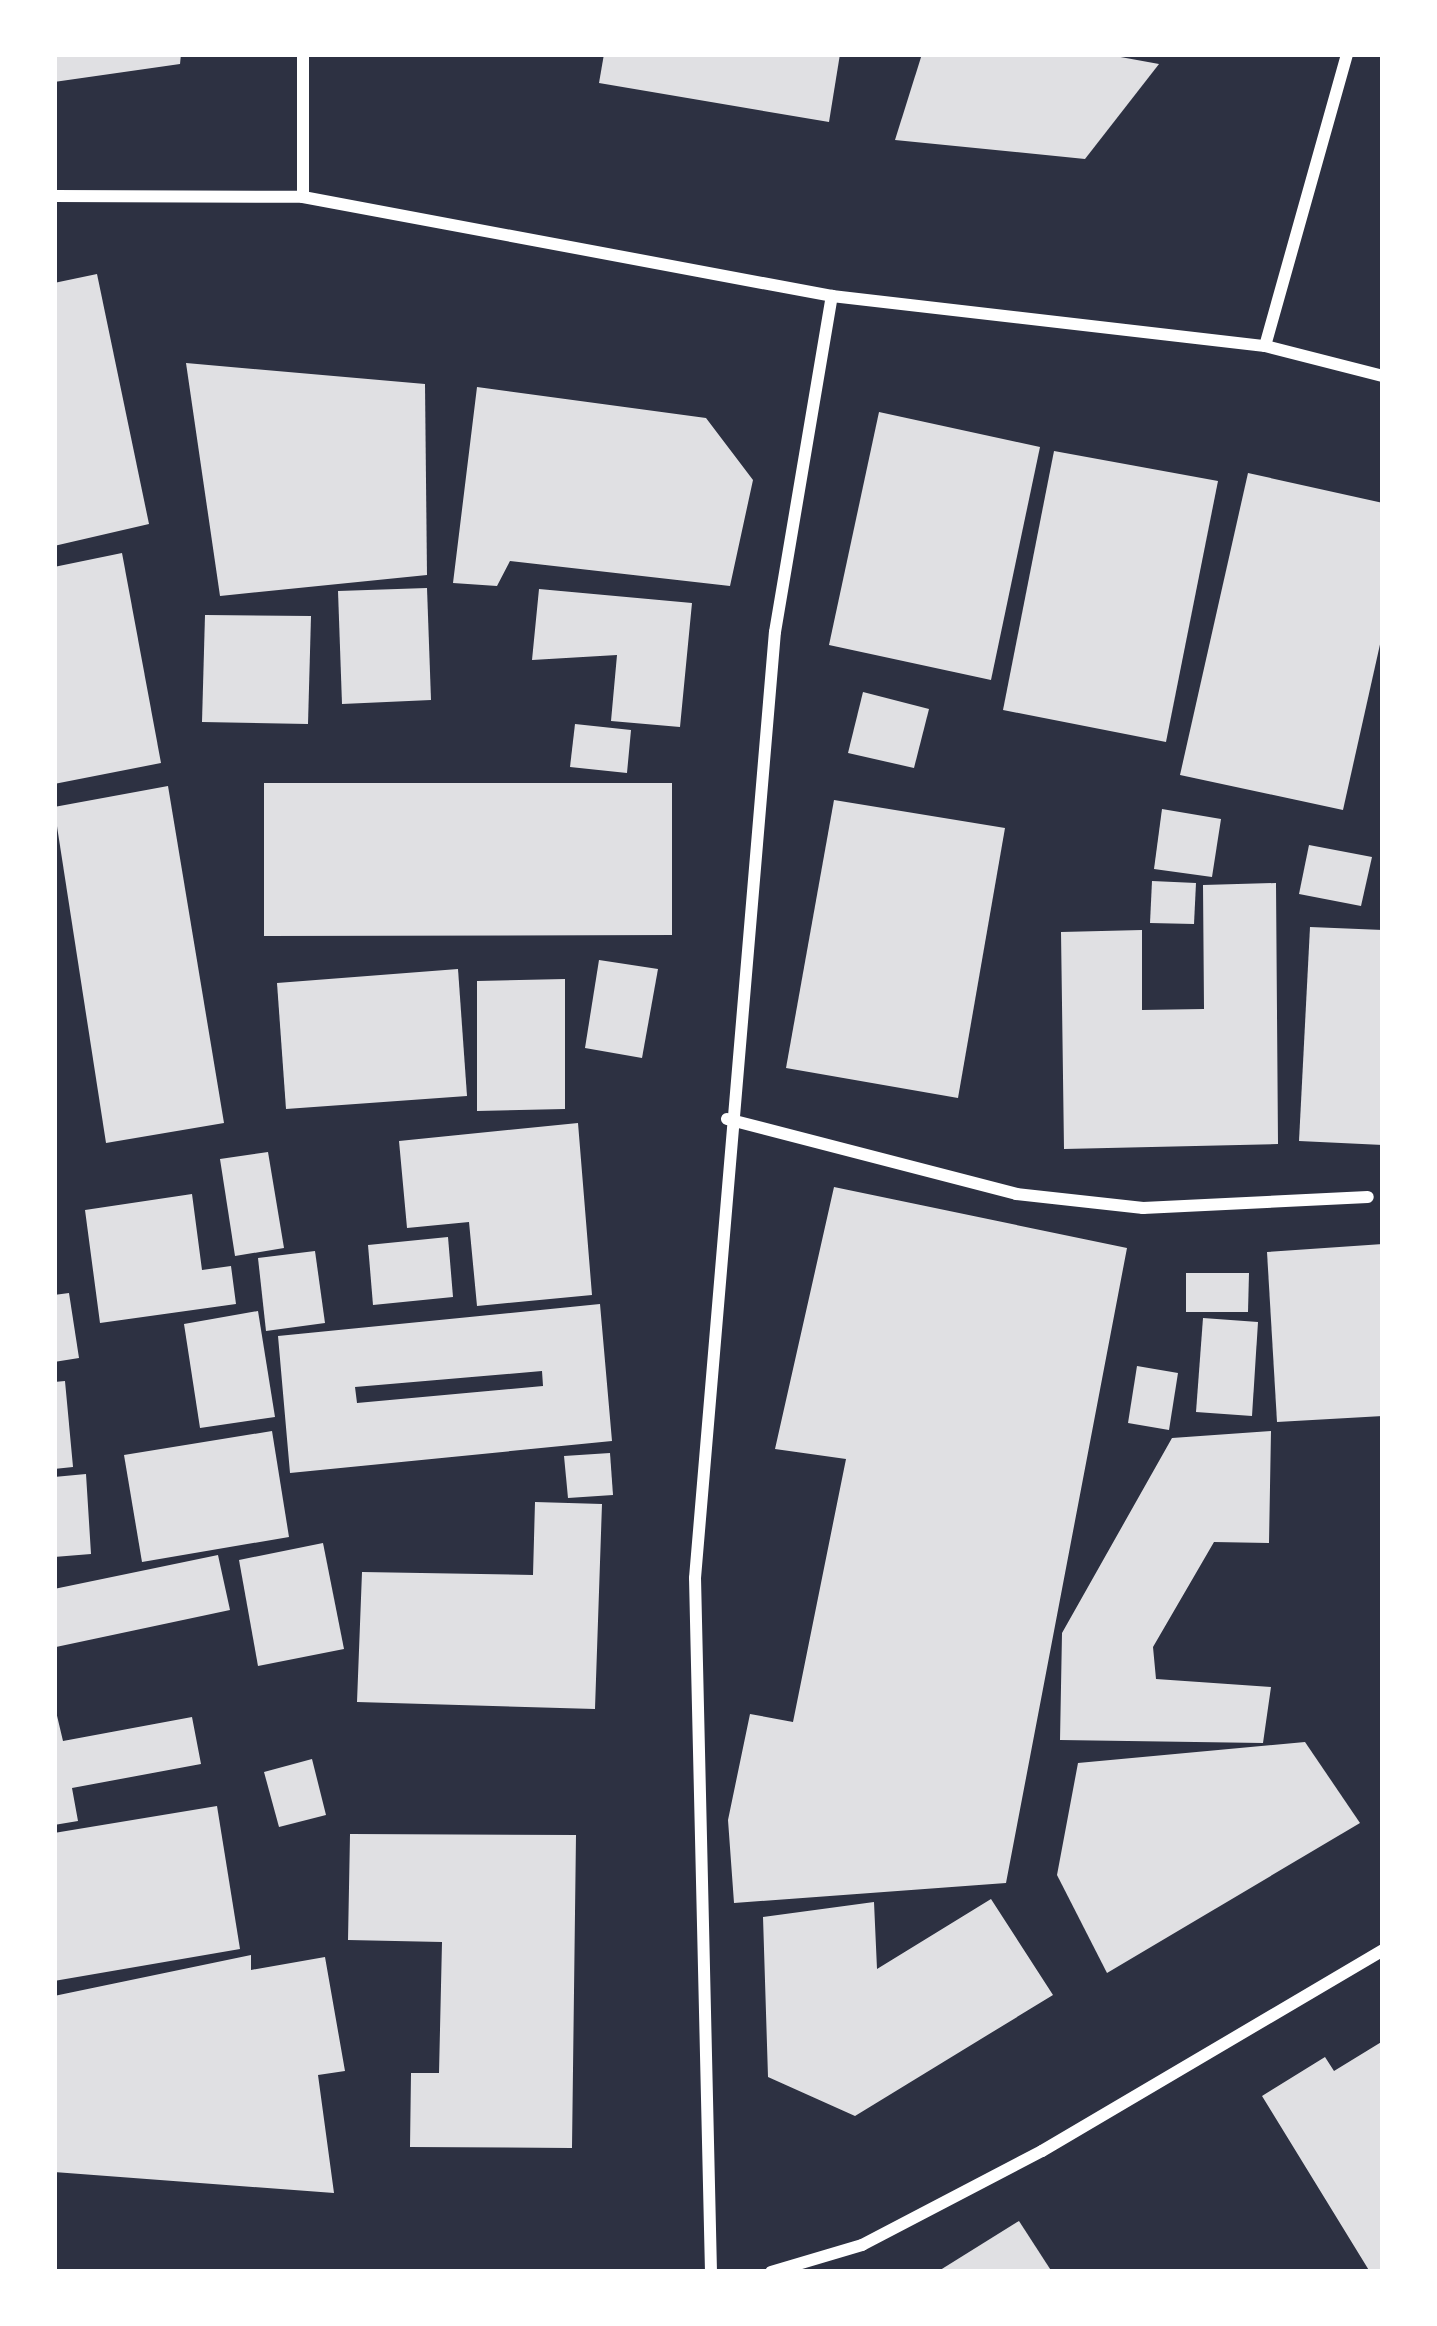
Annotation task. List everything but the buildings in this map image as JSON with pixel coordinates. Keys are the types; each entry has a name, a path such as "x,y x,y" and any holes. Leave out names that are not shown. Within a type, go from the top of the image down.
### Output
{"street":[{"path":"302,54 303,196"},
{"path":"1265,346 1346,54"},
{"path":"54,196 303,196 832,296 1265,346 1383,376"},
{"path":"711,2272 695,1578 727,1119 778,610 832,296"},
{"path":"727,1119 1016,1194 1142,1208 1368,1197"},
{"path":"772,2272 862,2245 1042,2151 1383,1950"}]}
